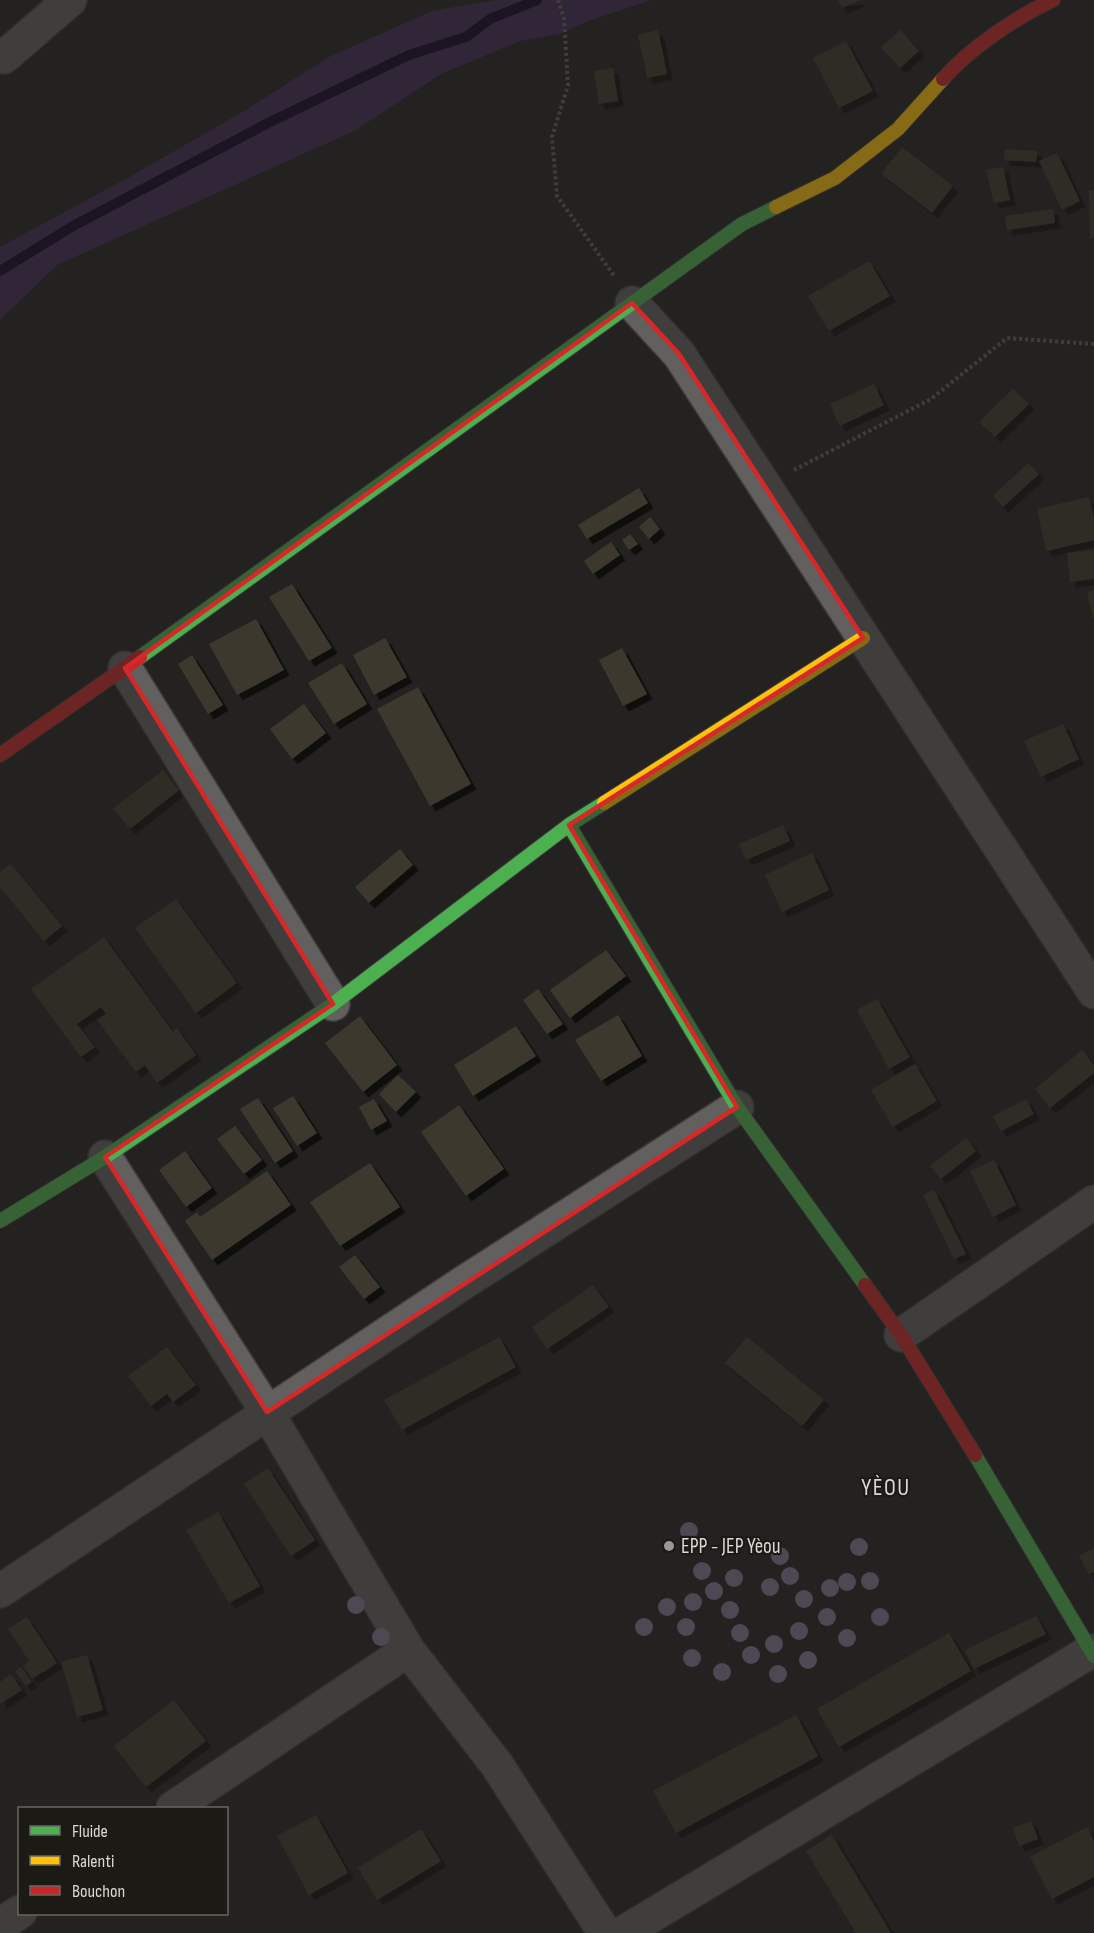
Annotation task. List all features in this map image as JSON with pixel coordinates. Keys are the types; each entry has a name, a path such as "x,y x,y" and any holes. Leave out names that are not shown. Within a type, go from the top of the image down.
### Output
{"street":[{"path":"4,57 70,0"},
{"path":"0,755 125,668 742,224 834,178 898,129 954,66 1025,13 1053,0"},
{"path":"632,303 679,354 1094,992"},
{"path":"0,1221 105,1157 333,1004 569,825 863,638"},
{"path":"125,668 333,1004"},
{"path":"569,825 737,1107 902,1335 1093,1652 623,1933"},
{"path":"0,1591 267,1412 737,1107"},
{"path":"105,1157 267,1412 408,1650 497,1765 605,1933"},
{"path":"902,1335 1094,1202"},
{"path":"176,1807 408,1650"},
{"path":"0,1925 18,1913"}],"path":[{"path":"558,0 564,18 568,85 552,137 557,196 632,303"},
{"path":"763,485 931,399 1007,339 1094,344"}],"highlighted area":[{"path":"632,303 679,354 863,638 569,825 737,1107 267,1412 105,1157 333,1004 125,668"}],"shaded area":[{"path":"496,0 651,0 591,20 560,34 520,41 441,74 354,131 57,265 0,320 0,247 126,179 244,111 329,57 432,11"}],"building":[{"path":"838,0 861,0 842,8"},
{"path":"658,30 667,74 647,78 638,35"},
{"path":"901,30 919,51 900,68 881,47"},
{"path":"846,41 873,91 839,108 813,58"},
{"path":"613,68 618,101 599,104 594,71"},
{"path":"902,147 953,186 932,213 881,174"},
{"path":"1005,149 1037,151 1036,162 1004,160"},
{"path":"1057,153 1080,201 1062,210 1039,161"},
{"path":"1003,167 1010,200 994,203 986,170"},
{"path":"1089,190 1094,190 1094,238 1090,238"},
{"path":"1053,209 1055,223 1007,230 1005,216"},
{"path":"869,261 890,296 829,331 808,296"},
{"path":"874,384 884,405 840,426 830,404"},
{"path":"1013,389 1029,404 995,437 979,422"},
{"path":"1028,463 1039,474 1003,507 993,496"},
{"path":"639,488 648,503 587,539 578,525"},
{"path":"1089,497 1094,519 1094,540 1046,551 1037,509"},
{"path":"650,517 660,529 649,539 639,527"},
{"path":"630,534 638,544 629,550 622,540"},
{"path":"611,542 620,555 593,574 584,561"},
{"path":"1094,550 1094,579 1070,582 1067,553"},
{"path":"292,584 332,648 309,661 269,597"},
{"path":"1094,590 1094,618 1093,618 1087,592"},
{"path":"256,619 284,670 237,695 209,644"},
{"path":"385,638 407,677 374,695 353,655"},
{"path":"622,648 647,694 623,706 599,660"},
{"path":"192,655 223,705 208,714 178,664"},
{"path":"342,663 367,704 334,724 308,683"},
{"path":"418,687 471,784 430,806 377,709"},
{"path":"304,704 326,733 292,759 270,729"},
{"path":"1063,724 1079,759 1041,777 1024,741"},
{"path":"163,770 179,790 130,829 113,809"},
{"path":"783,825 790,841 746,860 739,844"},
{"path":"400,849 413,865 369,903 355,887"},
{"path":"812,853 829,890 782,912 765,875"},
{"path":"11,864 62,926 44,941 0,887 0,872"},
{"path":"176,899 237,983 196,1013 135,928"},
{"path":"104,937 173,1032 177,1028 196,1055 157,1083 145,1065 136,1072 97,1020 106,1014 101,1007 77,1024 95,1047 81,1057 31,989"},
{"path":"606,950 626,976 570,1018 550,990"},
{"path":"538,989 563,1024 547,1034 523,1000"},
{"path":"877,999 910,1057 889,1069 857,1010"},
{"path":"618,1015 642,1056 601,1081 575,1040"},
{"path":"360,1016 397,1065 363,1092 325,1043"},
{"path":"516,1026 536,1056 473,1096 454,1065"},
{"path":"1082,1050 1094,1065 1094,1073 1050,1108 1035,1089"},
{"path":"915,1064 937,1101 893,1127 871,1090"},
{"path":"398,1075 416,1092 396,1112 379,1094"},
{"path":"293,1096 317,1133 297,1146 273,1108"},
{"path":"258,1098 293,1151 275,1163 240,1109"},
{"path":"374,1099 387,1121 371,1130 359,1107"},
{"path":"1026,1099 1034,1114 1001,1131 993,1116"},
{"path":"459,1105 504,1169 466,1196 421,1132"},
{"path":"235,1126 262,1160 244,1174 217,1139"},
{"path":"966,1138 976,1151 941,1179 930,1166"},
{"path":"185,1151 212,1188 186,1207 159,1170"},
{"path":"994,1160 1016,1205 993,1217 970,1171"},
{"path":"370,1163 400,1207 340,1246 310,1202"},
{"path":"267,1171 291,1205 212,1260 185,1221 197,1212 200,1217"},
{"path":"934,1190 966,1254 954,1259 923,1195"},
{"path":"355,1255 380,1287 364,1299 339,1267"},
{"path":"593,1285 609,1307 547,1349 532,1327"},
{"path":"499,1337 516,1367 402,1430 384,1400"},
{"path":"747,1337 824,1400 802,1426 725,1363"},
{"path":"167,1347 196,1385 173,1402 167,1394 151,1406 128,1376"},
{"path":"268,1468 315,1540 291,1556 244,1484"},
{"path":"218,1512 260,1586 229,1603 186,1530"},
{"path":"1094,1548 1094,1572 1089,1574 1079,1556"},
{"path":"1036,1616 1046,1634 974,1669 965,1650"},
{"path":"27,1617 57,1663 32,1679 23,1666 29,1661 8,1629"},
{"path":"949,1633 971,1671 839,1747 817,1709"},
{"path":"87,1655 103,1710 77,1717 61,1662"},
{"path":"21,1667 32,1682 26,1686 15,1671"},
{"path":"11,1674 22,1690 0,1704 0,1682"},
{"path":"174,1700 206,1741 146,1787 114,1746"},
{"path":"796,1715 818,1756 676,1833 653,1791"},
{"path":"316,1815 348,1873 309,1895 277,1836"},
{"path":"1031,1821 1038,1839 1019,1846 1013,1828"},
{"path":"1087,1827 1094,1841 1094,1877 1052,1899 1030,1857"},
{"path":"421,1829 441,1861 377,1900 358,1868"},
{"path":"832,1835 891,1933 856,1933 806,1851"}],"waterway":[{"path":"0,271 73,226 268,123 409,55 466,37 490,19 537,0"}],"traffic: fast":[{"path":"140,657 742,224 776,207"},
{"path":"0,1221 105,1157 333,1004 569,825 604,803"},
{"path":"569,825 737,1107 865,1285"},
{"path":"975,1455 1094,1656"}],"traffic: slow":[{"path":"776,207 835,178 898,129 943,79"},
{"path":"604,803 863,638"}],"traffic: jam":[{"path":"943,79 966,56 994,34 1053,0"},
{"path":"0,755 140,657"},
{"path":"865,1285 901,1335 975,1455"}],"place":[{"name":"EPP - JEP Yèou","path":"669,1546"}],"district":[{"name":"YÈOU","path":"886,1487"}]}
